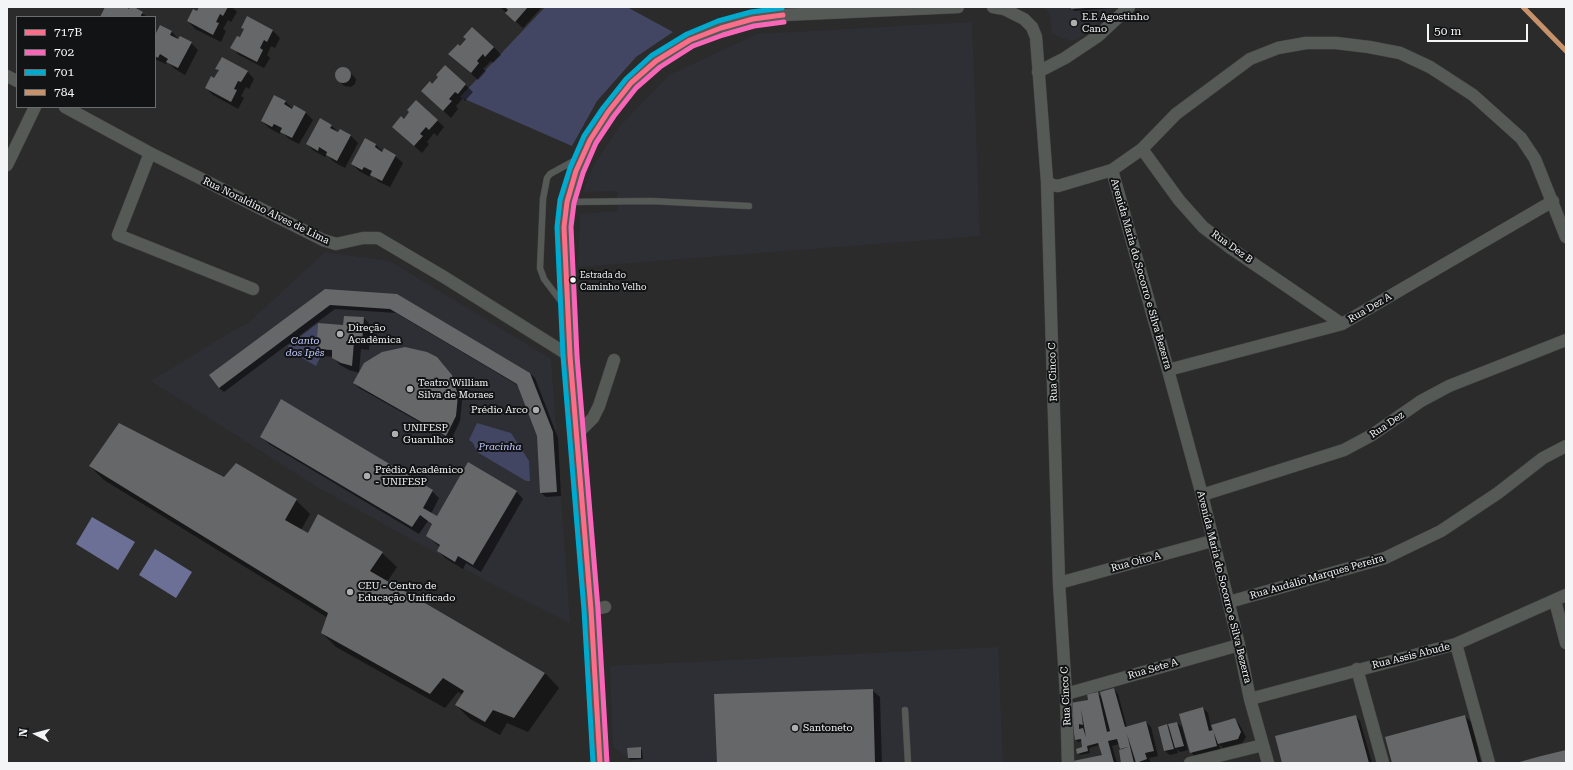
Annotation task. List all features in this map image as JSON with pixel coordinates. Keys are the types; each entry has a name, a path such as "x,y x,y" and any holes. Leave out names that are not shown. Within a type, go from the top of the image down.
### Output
{"street":[{"path":"600,763 591,610 570,356 564,227 567,202 576,170 590,140 608,112 631,83 656,61 685,44 721,28 753,19 783,15 958,7"},
{"name":"Rua Cinco C","path":"993,7 1004,9 1024,19 1032,26 1036,37 1047,181 1059,583 1066,694 1068,763"},
{"path":"1038,72 1065,58 1098,36 1129,7"},
{"name":"Avenida Maria do Socorro e Silva Bezerra","path":"1268,763 1250,699 1229,602 1212,541 1202,495 1112,170 1142,149 1176,114 1250,59 1278,48 1306,44 1336,43 1369,47 1400,53 1430,67 1473,95 1522,138 1535,159 1553,201 1566,237"},
{"path":"7,76 16,80"},
{"path":"7,165 35,108"},
{"name":"Rua Noraldino Alves de Lima","path":"67,108 150,153 323,240 336,244 363,238 378,238 444,277 570,356"},
{"name":"Rua Dez B","path":"1142,149 1179,200 1203,226 1232,249 1342,324"},
{"path":"150,153 118,235 253,289"},
{"path":"1047,181 1052,185 1058,186 1112,170"},
{"name":"Rua Dez A","path":"1168,370 1342,324 1553,201"},
{"name":"Rua Dez","path":"1202,495 1344,450 1372,435 1421,401 1449,386 1566,340"},
{"path":"576,434 593,418 599,406 614,360"},
{"name":"Rua Audálio Marques Pereira","path":"1229,602 1385,558 1441,531 1498,493 1543,458 1566,446"},
{"name":"Rua Oito A","path":"1059,583 1212,541"},
{"name":"Rua Assis Abude","path":"1250,699 1357,669 1456,644 1566,595"},
{"path":"1555,601 1566,643"},
{"path":"591,610 605,607"},
{"path":"1456,644 1489,763"},
{"name":"Rua Sete A","path":"1066,694 1239,645"},
{"path":"1357,669 1383,763"},
{"path":"1190,763 1263,745"}],"lane":[{"path":"568,311 544,279 540,268 543,199 547,178 550,174 583,156"},
{"path":"567,202 651,201 749,206"},
{"path":"906,710 908,763"}],"shaded area":[{"name":"E.E Agostinho Cano","path":"1042,7 1116,7 1084,35 1073,41 1061,38 1052,33 1049,12"},
{"path":"972,22 980,236 578,267 580,214 617,211 618,191 583,192 594,165 618,128 669,75 757,34"},
{"name":"UNIFESP Guarulhos","path":"325,252 390,261 551,359 570,623 490,583 317,487 151,381 239,327 247,324"},
{"path":"92,517 135,542 118,570 76,544"},
{"path":"155,549 192,572 176,598 139,575"},
{"path":"998,647 1003,763 635,763 613,747 610,666"}],"green space":[{"path":"545,7 627,7 673,32 636,57 597,101 572,146 460,97"},
{"name":"Canto dos Ipês","path":"318,323 316,349 324,350 316,366 288,350 288,346"},
{"name":"Pracinha","path":"477,423 511,433 529,461 530,481 526,481 477,452 473,443 469,440"}],"building":[{"path":"105,7 126,7 129,9 130,7 134,7 143,12 141,16 100,16"},
{"path":"199,7 228,7 223,16 220,14 216,22 219,23 213,35 187,21 193,9 197,11"},
{"path":"505,7 528,7 515,22 505,13 508,10"},
{"path":"1071,7 1086,7 1086,8 1071,9"},
{"path":"247,16 273,30 267,42 264,40 260,48 263,50 257,62 230,48 237,36 240,37 244,29 241,28"},
{"path":"160,25 172,31 170,35 178,39 180,36 192,42 178,68 166,62 168,59 160,54 158,58 156,57 156,33"},
{"path":"472,27 494,47 485,57 483,54 477,61 479,63 471,73 448,54 458,44 460,46 466,39 463,37"},
{"path":"222,57 248,71 241,82 238,81 234,89 237,90 231,102 205,88 211,76 214,78 219,70 215,69"},
{"path":"445,65 466,84 458,94 455,92 449,99 452,101 443,111 421,91 430,81 432,84 438,77 436,75"},
{"path":"340,67 346,67 351,72 349,81 346,83 340,83 335,78 335,72"},
{"path":"274,95 286,101 284,104 292,109 294,105 306,112 292,138 280,132 282,128 274,124 272,127 261,121"},
{"path":"416,100 438,120 429,130 426,127 420,134 423,136 414,146 392,127 401,116 404,119 409,112 407,110"},
{"path":"320,118 332,125 330,128 338,132 340,129 351,135 337,161 326,155 327,152 319,147 318,151 306,144"},
{"path":"365,138 376,144 375,147 382,152 384,148 396,155 382,181 370,175 372,171 364,167 362,170 351,164"},
{"name":"Prédio Arco","path":"325,289 397,294 530,373 553,432 557,492 540,493 537,436 517,384 390,309 330,305 219,388 209,375"},
{"name":"Direção Acadêmica","path":"344,316 364,317 362,343 354,342 352,366 341,363 332,358 332,350 316,349 318,323 343,325"},
{"name":"Teatro William Silva de Moraes","path":"405,347 427,352 437,357 452,375 458,395 456,416 446,436 353,383 364,363 382,352"},
{"name":"Prédio Acadêmico - UNIFESP","path":"281,399 433,490 423,508 437,516 468,462 517,491 473,565 458,556 455,562 437,551 440,545 426,536 432,524 420,515 412,527 260,437"},
{"name":"CEU - Centro de Educação Unificado","path":"119,423 224,477 236,463 297,499 285,520 308,533 318,514 383,552 370,571 545,673 514,718 493,710 485,722 455,705 464,691 443,678 430,694 321,633 328,613 89,466"},
{"path":"1114,688 1125,727 1146,721 1154,751 1145,753 1147,759 1136,763 1127,734 1134,763 1121,763 1119,750 1128,747 1120,749 1117,739 1108,741 1114,763 1073,763 1073,761 1102,755 1098,743 1087,746 1088,751 1077,754 1076,749 1082,747 1081,739 1075,740 1070,703 1088,700 1087,694 1098,692 1107,732 1110,731 1100,692","holes":["1081,709 1086,737 1083,728 1079,729 1079,724 1083,725"]},
{"name":"Santoneto","path":"873,689 875,763 717,763 714,694"},
{"path":"1203,707 1209,731 1213,730 1217,746 1190,753 1179,714"},
{"path":"1356,715 1369,763 1282,763 1275,736"},
{"path":"1465,715 1478,763 1392,763 1385,737"},
{"path":"1235,718 1241,732 1238,739 1218,744 1211,725"},
{"path":"1177,722 1184,746 1175,748 1168,724"},
{"path":"1167,724 1174,749 1164,751 1158,727"},
{"path":"641,747 641,758 628,758 627,748"},
{"path":"1566,750 1566,763 1516,763 1541,756"}],"transit line":[{"name":"784","path":"1523,7 1566,51"},
{"name":"701","path":"593,763 584,610 563,356 557,227 560,200 570,168 584,136 603,108 626,79 651,56 687,34 718,21 751,12 782,8"},
{"name":"717B","path":"600,763 591,610 570,356 564,227 567,202 576,171 590,140 608,112 631,83 656,61 690,40 721,28 753,19 783,15"},
{"name":"702","path":"607,763 598,609 577,356 571,227 574,203 583,173 596,143 614,116 636,88 660,67 693,46 723,35 754,26 784,22"}],"place":[{"name":"E.E Agostinho Cano","path":"1074,23"},
{"name":"Estrada do Caminho Velho","path":"573,280"},
{"name":"Direção Acadêmica","path":"340,334"},
{"name":"Teatro William Silva de Moraes","path":"410,389"},
{"name":"Prédio Arco","path":"536,410"},
{"name":"UNIFESP Guarulhos","path":"395,434"},
{"name":"Prédio Acadêmico - UNIFESP","path":"367,476"},
{"name":"CEU - Centro de Educação Unificado","path":"350,592"},
{"name":"Santoneto","path":"795,728"}]}
